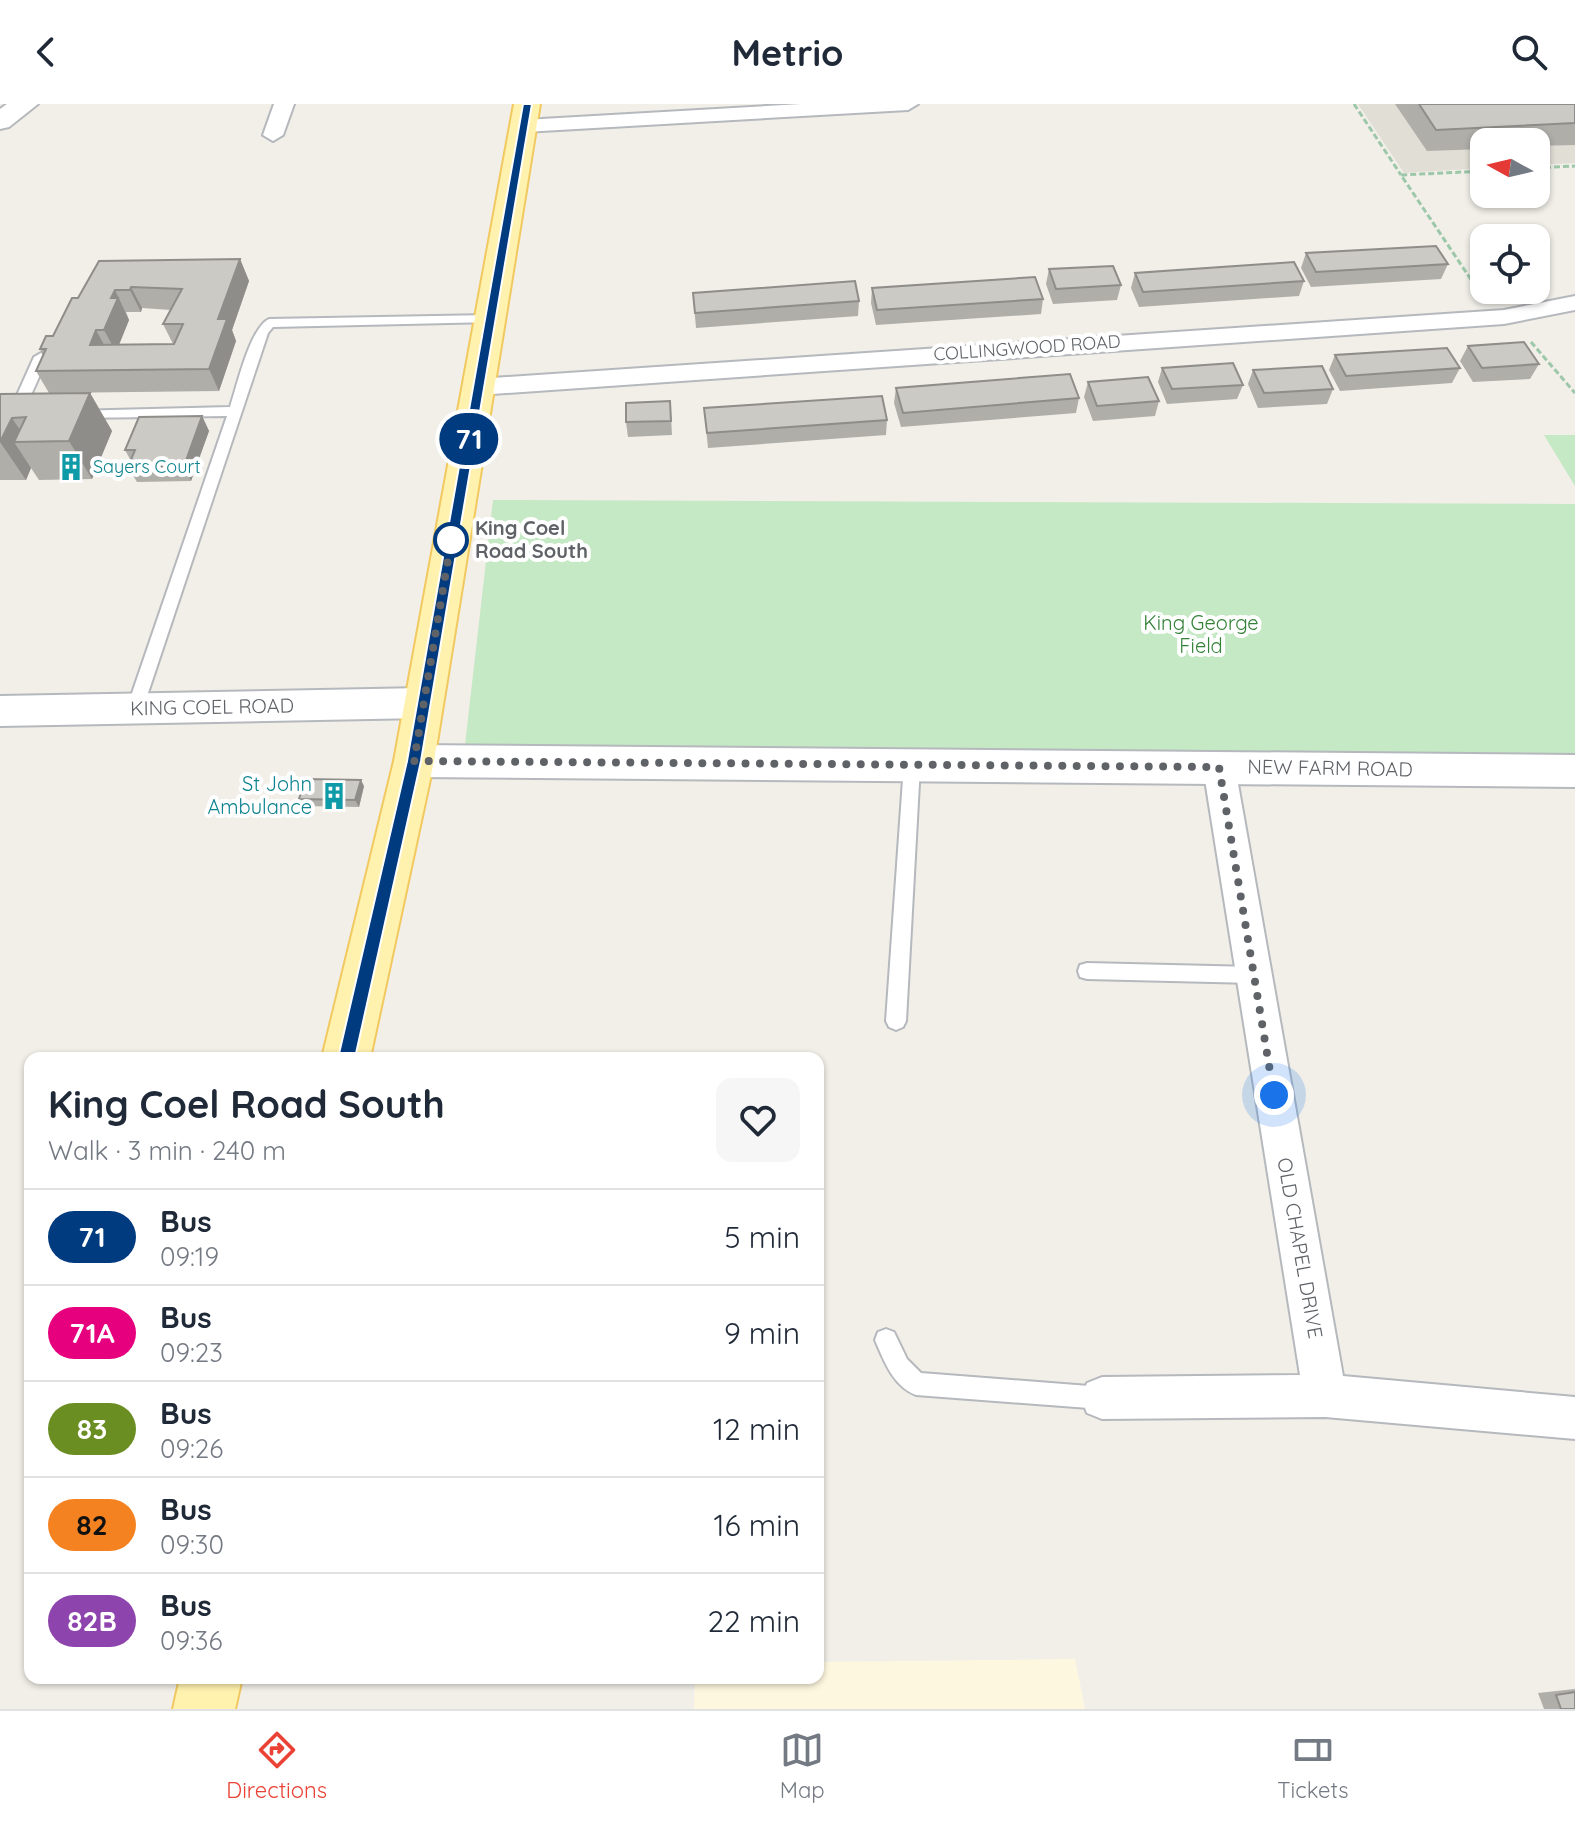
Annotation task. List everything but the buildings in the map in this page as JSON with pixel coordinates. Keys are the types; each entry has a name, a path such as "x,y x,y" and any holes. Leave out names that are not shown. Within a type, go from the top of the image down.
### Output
{"main road":[{"path":"347,1052 414,761 526,115"},
{"path":"204,1709 210,1684"}],"street":[{"path":"0,121 25,104"},
{"path":"273,135 284,104"},
{"path":"526,115 908,104"},
{"name":"COLLINGWOOD ROAD","path":"478,387 1504,317 1575,303"},
{"name":"KING COEL ROAD","path":"0,711 423,703"},
{"name":"NEW FARM ROAD","path":"414,761 1575,771"},
{"name":"OLD CHAPEL DRIVE","path":"1219,767 1325,1396"},
{"path":"1102,1398 1325,1396 1575,1418"}],"lane":[{"path":"135,708 262,332 269,323 490,319"},
{"path":"30,415 14,415 41,357"},
{"path":"61,414 235,411"},
{"path":"896,1021 912,765"},
{"path":"1087,971 1254,975"},
{"path":"886,1340 899,1367 916,1384 1102,1398"}],"path":[{"path":"1354,104 1483,297 1575,393"},
{"path":"1550,167 1575,166"},
{"path":"1401,175 1470,172"}],"shaded area":[{"path":"1358,104 1575,104 1575,163 1550,164 1550,128 1470,128 1470,169 1404,173"},
{"path":"1075,1659 1085,1709 694,1709 695,1684 824,1684 824,1662"}],"green space":[{"path":"1544,435 1575,435 1575,486"},
{"name":"King George Field","path":"493,500 1575,504 1575,764 1219,767 465,745"}],"bus line":[{"name":"71","path":"347,1052 414,761 527,104"}],"place":[{"name":"Sayers Court","path":"71,467"},
{"name":"King Coel Road South","path":"451,540"},
{"name":"St John Ambulance","path":"334,796"}],"route":[{"path":"451,540 453,530 414,761 1219,767 1274,1095"}]}
